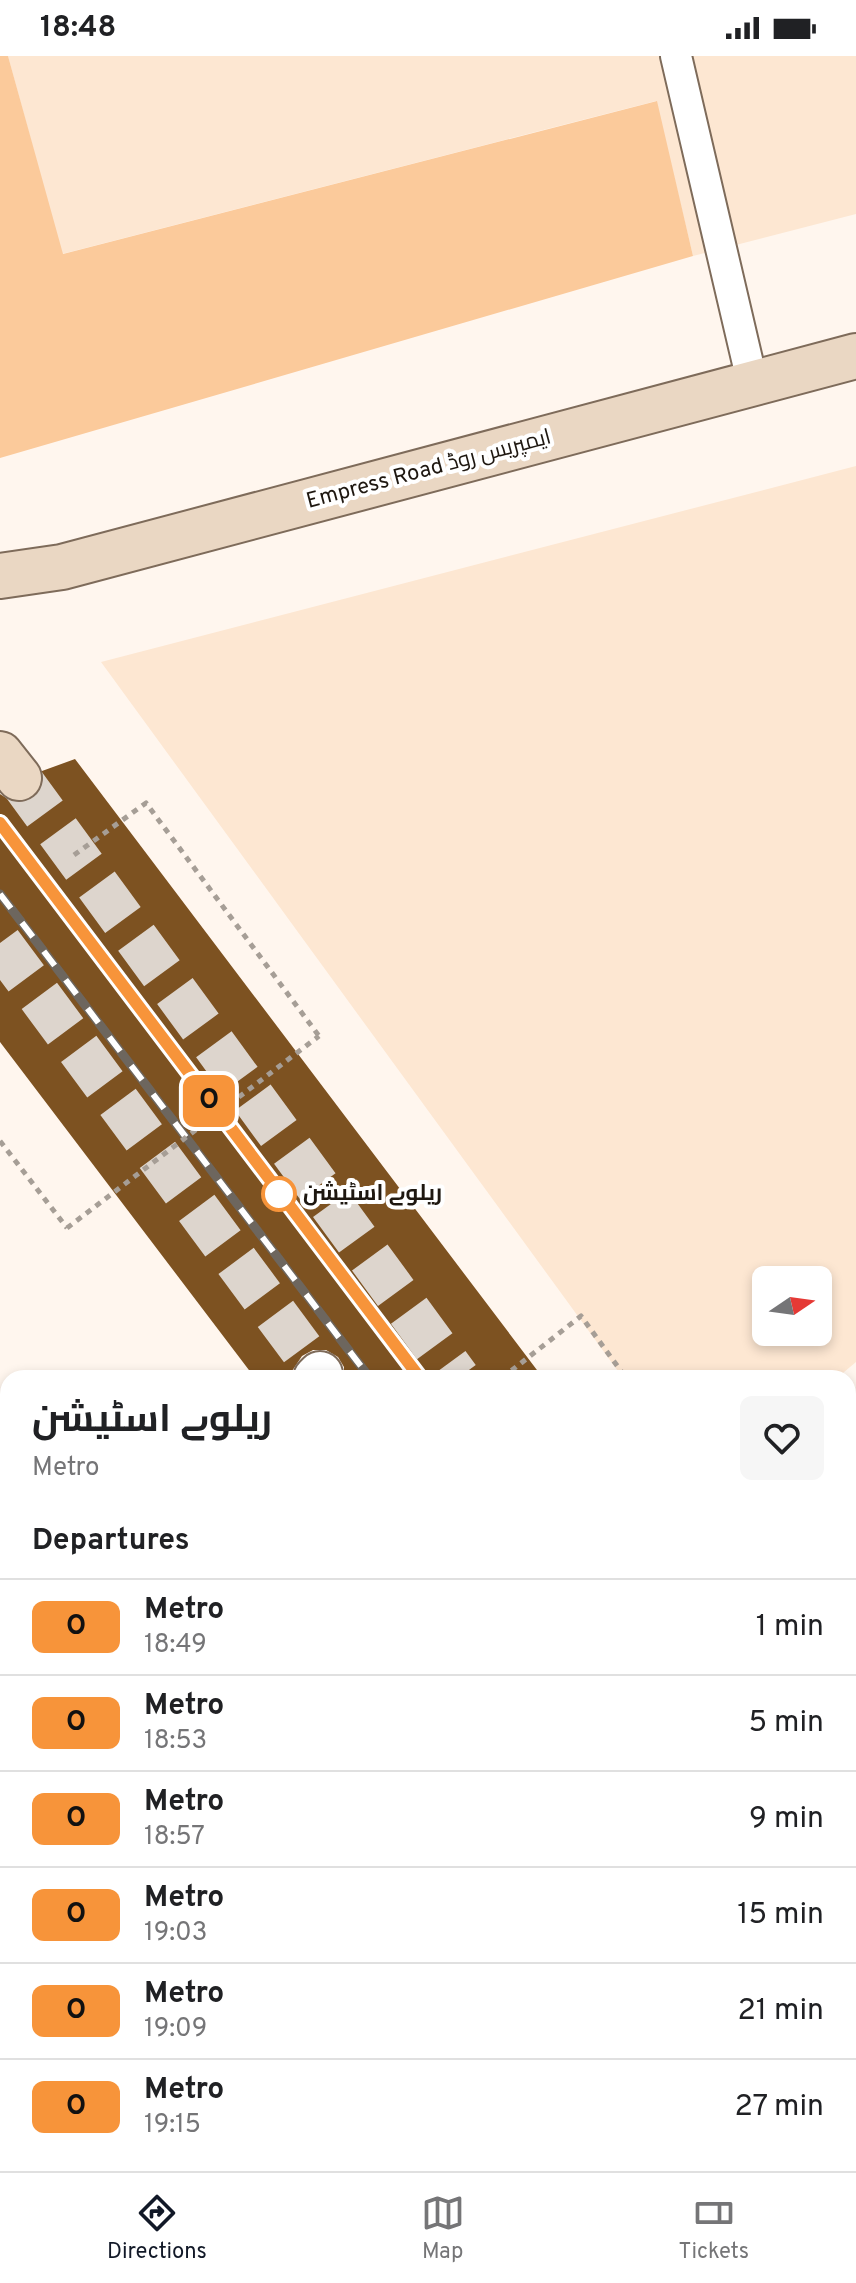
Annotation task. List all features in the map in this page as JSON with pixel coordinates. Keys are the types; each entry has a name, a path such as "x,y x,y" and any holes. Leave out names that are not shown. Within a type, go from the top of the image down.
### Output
{"main road":[{"name":"Empress Road ایمپریس روڈ","path":"0,576 62,567 856,356"}],"lane":[{"path":"676,56 753,385"}],"path":[{"path":"0,1141 67,1228 319,1036 146,803 74,855"},
{"path":"512,1370 581,1316 620,1370"}],"shaded area":[{"path":"0,56 8,56 63,254 657,101 693,256 0,458"},
{"path":"8,56 856,56 856,214 693,256 656,101 62,254"},
{"path":"856,466 856,1362 846,1370 617,1370 101,662"}],"building":[{"path":"75,759 537,1370 344,1370 338,1357 326,1350 313,1350 302,1356 293,1370 249,1370 0,1042 0,794 11,801 23,803 34,798 42,786 42,771"}],"tunnel":[{"path":"19,778 452,1370"},
{"path":"0,943 317,1370"}],"railway":[{"path":"0,823 414,1370"},
{"path":"0,894 364,1370"}],"metro line":[{"name":"O","path":"0,823 414,1370"}],"place":[{"name":"ریلوے اسٹیشن","path":"279,1194"}]}
